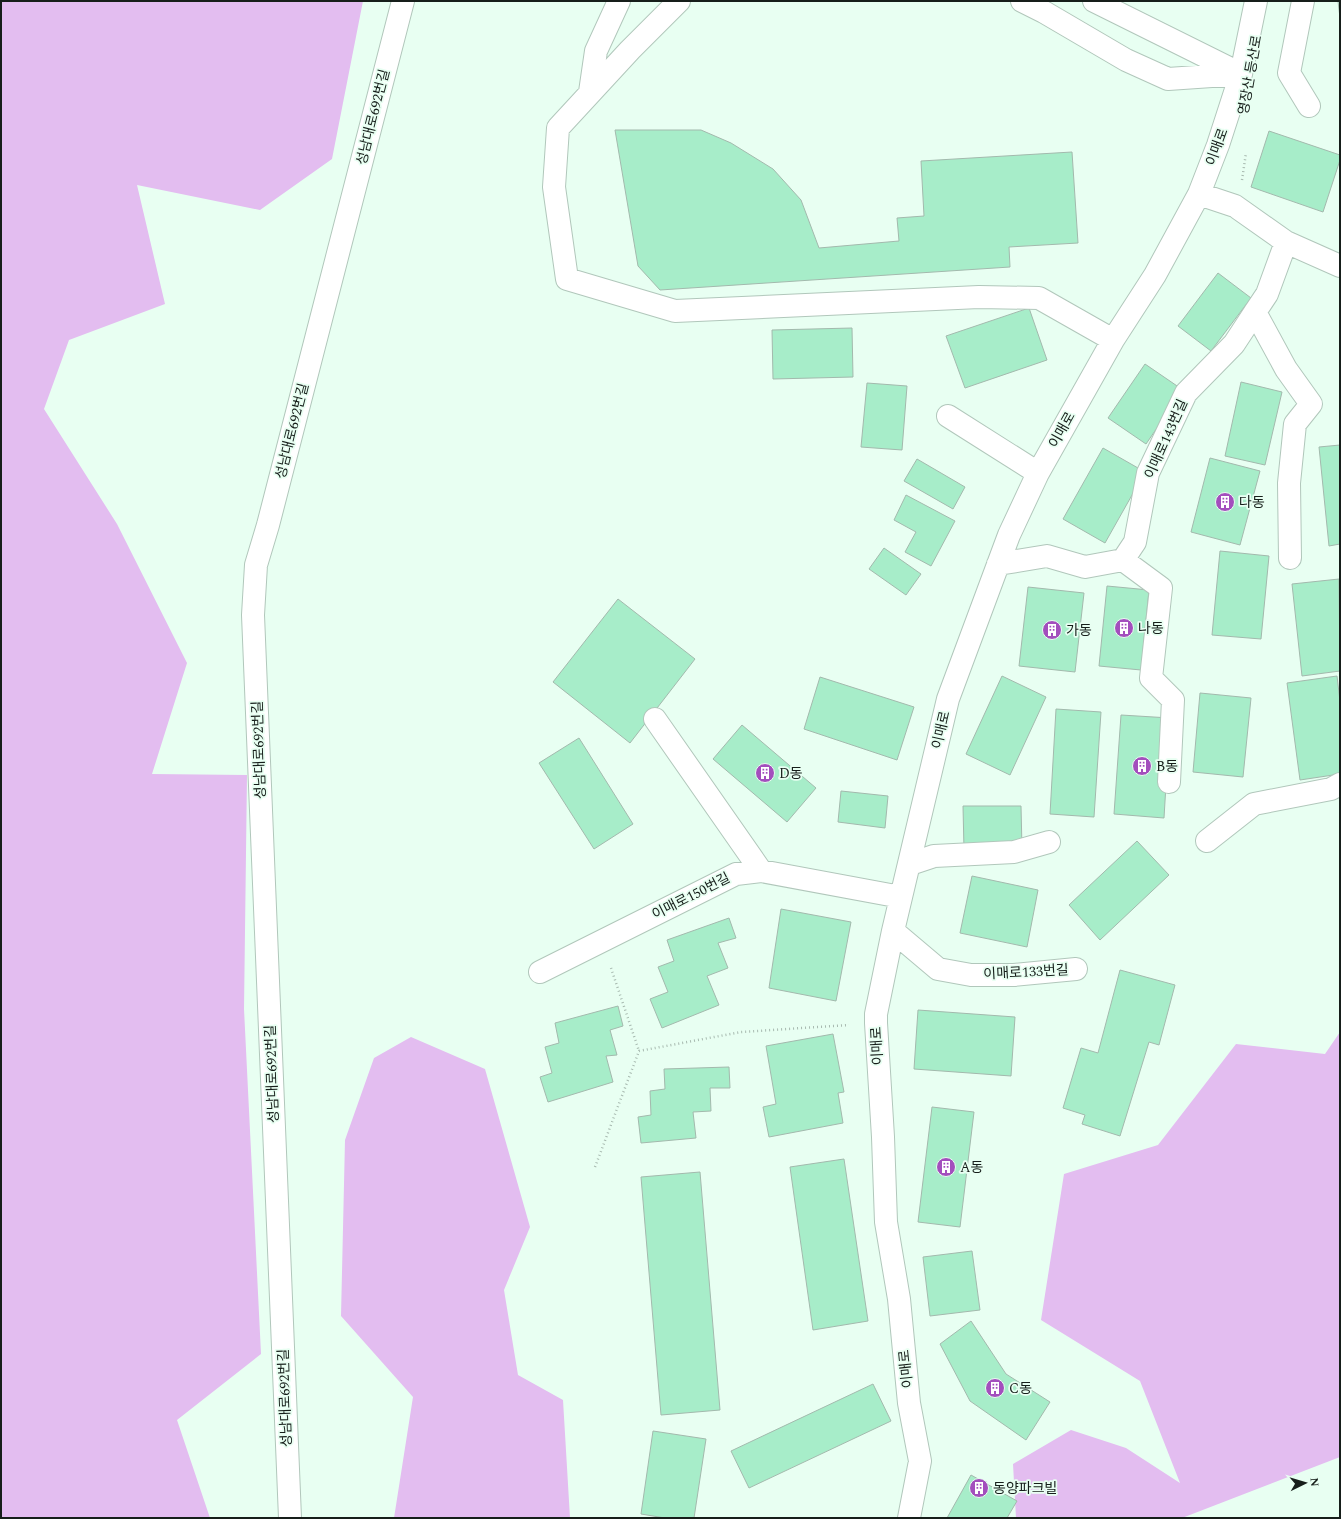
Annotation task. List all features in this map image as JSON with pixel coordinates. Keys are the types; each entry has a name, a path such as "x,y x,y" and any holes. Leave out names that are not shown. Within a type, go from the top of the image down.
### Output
{"street":[{"name":"성남대로692번길","path":"290,1518 253,615 256,565 268,525 403,1"},
{"path":"590,92 596,51 620,1"},
{"path":"679,1 630,50 558,128 554,187 567,279 675,312 979,297 1039,298 1112,340"},
{"path":"1022,1 1044,12 1126,60 1168,79 1241,74"},
{"path":"1094,1 1241,74"},
{"name":"이매로","path":"909,1518 920,1461 909,1404 899,1299 886,1222 883,1137 876,1023 876,1014 893,931 948,699 1008,535 1038,473 1112,340 1155,275 1199,194 1218,145 1241,74 1256,1"},
{"path":"1303,1 1288,73 1309,106"},
{"path":"1199,194 1236,206 1286,242 1340,266"},
{"name":"이매로143번길","path":"1123,560 1135,542 1148,473 1186,393 1234,344 1267,294 1286,242"},
{"path":"1255,312 1286,369 1311,404 1295,424 1289,483 1290,558"},
{"path":"948,416 1038,473"},
{"path":"998,564 1047,556 1085,567 1123,560 1161,588 1151,678 1174,700 1169,782"},
{"path":"655,719 761,871"},
{"path":"1207,841 1254,804 1331,789 1340,784"},
{"path":"910,864 934,856 1014,852 1048,842"},
{"name":"이매로150번길","path":"540,972 603,942 736,874 761,871 901,897"},
{"name":"이매로133번길","path":"893,931 938,969 971,974 1014,975 1076,969"}],"path":[{"path":"1242,180 1247,150"},
{"path":"595,1167 639,1051 603,942"},
{"path":"639,1051 740,1032 876,1023"}],"shaded area":[{"path":"1,1 363,1 332,159 260,210 137,185 165,304 69,340 44,409 117,524 187,663 152,774 247,775 244,1009 261,1354 177,1420 210,1518 1,1518"},
{"path":"1340,1032 1340,1457 1182,1518 1016,1518 1013,1464 1071,1430 1126,1448 1180,1483 1140,1381 1041,1320 1064,1174 1158,1145 1236,1044 1325,1054"},
{"path":"411,1037 485,1069 530,1227 504,1290 518,1375 563,1400 570,1518 394,1518 413,1397 341,1316 345,1140 374,1058"}],"building":[{"path":"1338,1 1340,1 1340,18"},
{"path":"615,130 701,130 731,143 773,169 801,200 819,248 899,241 897,218 924,216 921,161 1072,152 1078,243 1009,247 1010,267 660,290 638,266"},
{"path":"1269,131 1340,155 1340,160 1323,212 1251,187"},
{"path":"1218,273 1251,298 1211,351 1178,326"},
{"path":"1029,308 1047,360 965,388 946,336"},
{"path":"852,328 853,377 773,379 772,330"},
{"path":"1145,364 1183,390 1146,444 1108,418"},
{"path":"1241,382 1282,392 1265,465 1225,456"},
{"path":"867,383 907,386 902,450 861,447"},
{"path":"1340,445 1340,544 1329,546 1319,447"},
{"path":"1103,448 1145,472 1105,543 1063,519"},
{"name":"다동","path":"1210,458 1260,471 1240,545 1191,532"},
{"path":"917,459 965,487 953,509 904,481"},
{"path":"906,495 955,521 931,566 905,552 916,532 894,520"},
{"path":"884,548 921,574 906,595 869,569"},
{"path":"1220,551 1269,556 1261,639 1212,635"},
{"path":"1339,579 1340,671 1302,676 1292,584"},
{"name":"나동","path":"1107,586 1149,590 1141,670 1099,666"},
{"name":"가동","path":"1028,587 1084,593 1075,672 1019,666"},
{"path":"618,599 695,659 630,743 553,682"},
{"path":"1002,676 1046,697 1010,775 966,754"},
{"path":"1337,676 1340,701 1340,774 1300,780 1287,683"},
{"path":"820,677 914,707 897,760 804,729"},
{"path":"1200,693 1251,698 1243,777 1193,772"},
{"path":"1056,709 1101,712 1094,817 1050,814"},
{"name":"B동","path":"1121,715 1170,718 1164,818 1114,814"},
{"name":"D동","path":"742,725 816,788 787,822 713,759"},
{"path":"579,738 633,824 594,849 539,763"},
{"path":"841,791 888,796 885,828 838,822"},
{"path":"963,806 1021,806 1022,849 964,850"},
{"path":"1137,841 1169,875 1100,940 1069,905"},
{"path":"972,876 1038,890 1027,947 960,933"},
{"path":"781,909 851,922 836,1001 769,988"},
{"path":"729,918 736,938 718,943 728,968 707,976 719,1005 662,1028 650,999 668,992 658,967 674,961 667,940"},
{"path":"1120,970 1175,985 1159,1045 1149,1042 1120,1136 1082,1124 1085,1115 1063,1108 1081,1048 1098,1053"},
{"path":"618,1006 623,1026 610,1030 617,1055 606,1056 613,1082 548,1102 540,1077 552,1073 545,1047 559,1043 555,1023"},
{"path":"918,1010 1015,1017 1011,1076 914,1069"},
{"path":"833,1034 844,1092 838,1093 843,1123 769,1137 763,1107 776,1104 766,1046"},
{"path":"729,1067 730,1088 710,1088 711,1111 693,1112 696,1138 641,1143 638,1117 651,1115 650,1091 665,1089 664,1069"},
{"name":"A동","path":"932,1107 974,1112 960,1227 918,1222"},
{"path":"844,1159 868,1321 813,1330 790,1167"},
{"path":"700,1172 720,1410 661,1415 641,1177"},
{"path":"972,1251 980,1310 930,1316 923,1257"},
{"name":"C동","path":"971,1321 1006,1374 1050,1402 1026,1440 970,1401 940,1344"},
{"path":"873,1384 891,1421 749,1488 731,1451"},
{"path":"653,1431 706,1439 694,1518 665,1518 641,1514"},
{"name":"동양파크빌","path":"971,1475 1017,1501 1007,1518 947,1518"}],"place":[{"name":"다동","path":"1225,502"},
{"name":"나동","path":"1124,628"},
{"name":"가동","path":"1052,630"},
{"name":"B동","path":"1142,766"},
{"name":"D동","path":"765,773"},
{"name":"A동","path":"946,1167"},
{"name":"C동","path":"995,1388"},
{"name":"동양파크빌","path":"979,1488"}]}
